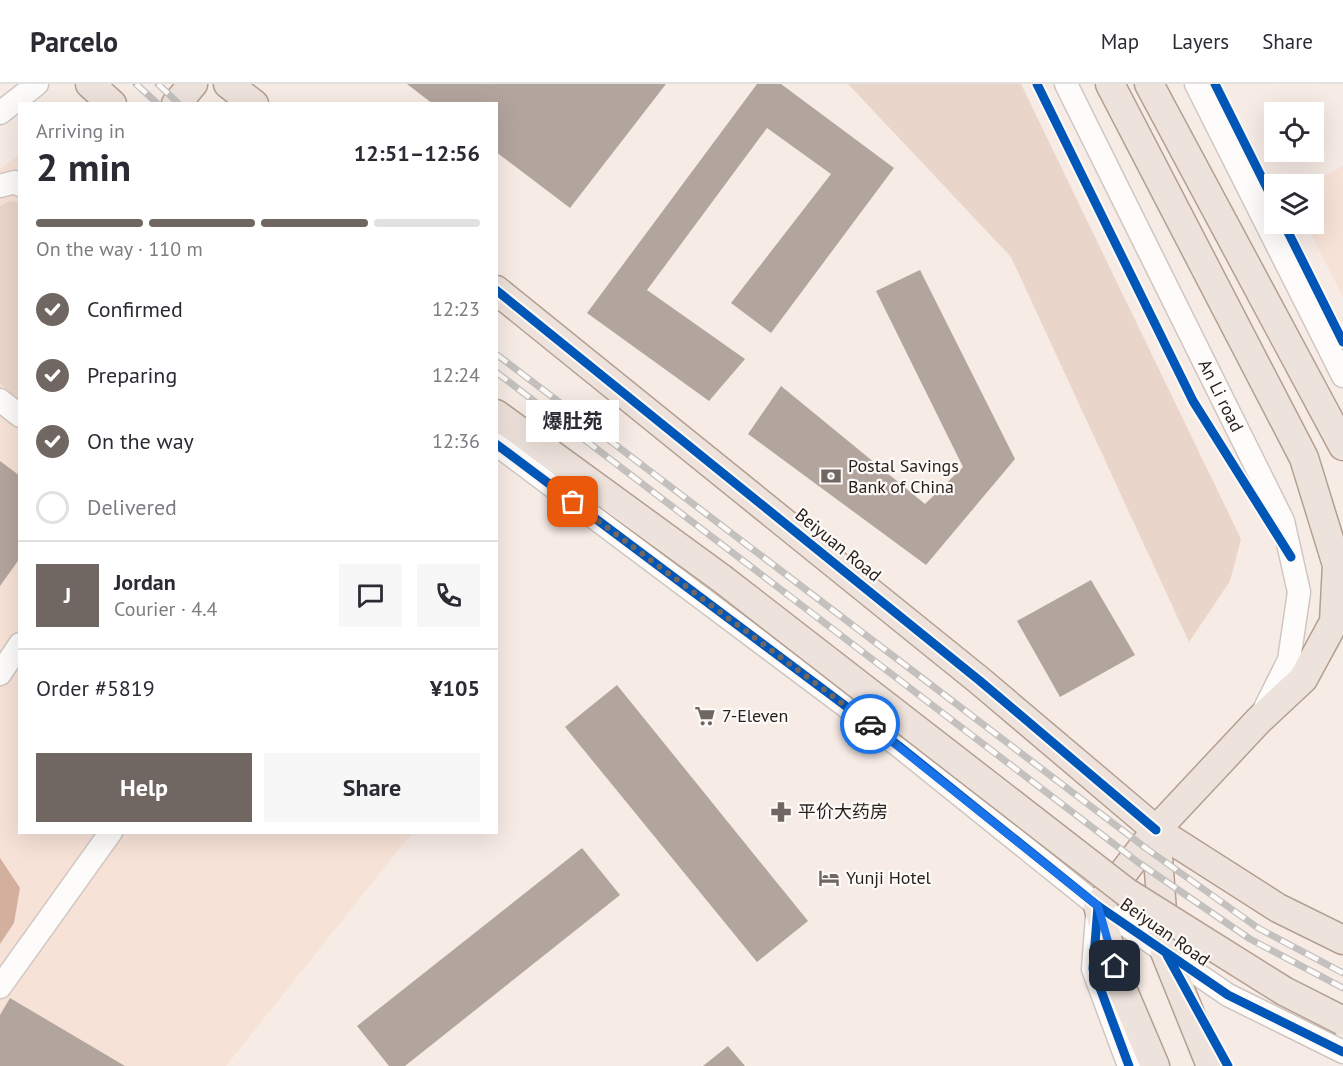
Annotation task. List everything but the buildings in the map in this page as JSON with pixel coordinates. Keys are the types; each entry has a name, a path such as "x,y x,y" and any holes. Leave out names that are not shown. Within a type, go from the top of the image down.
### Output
{"main road":[{"path":"90,84 110,102"},
{"path":"178,102 193,84"},
{"path":"228,84 251,102"},
{"name":"An Li road","path":"1110,84 1304,458 1343,524"},
{"path":"1149,84 1343,446"},
{"name":"Beiyuan Road","path":"498,292 980,681 1156,830 1278,908 1343,940"},
{"name":"Beiyuan Road","path":"498,415 721,578 1126,892 1284,991 1343,1021"},
{"name":"An Li road","path":"1098,906 1156,830 1259,720 1303,679 1334,622 1337,565 1304,458"},
{"path":"1156,830 1165,952 1211,1066"},
{"path":"1098,906 1121,986 1155,1066"}],"street":[{"path":"0,113 37,84"},
{"name":"An Li road","path":"1066,84 1283,521 1299,592 1289,660 1259,720"},
{"path":"1196,84 1343,376"},
{"path":"0,186 15,182 18,184"},
{"path":"0,400 18,414"},
{"name":"Beiyuan Road","path":"498,445 899,746 1098,906 1228,995 1343,1052"},
{"path":"0,674 18,647"},
{"path":"0,987 110,834"},
{"path":"1098,906 1093,969 1129,1066"}],"shaded area":[{"path":"848,84 1021,84 1241,539 1230,581 1189,642 1011,257"},
{"path":"18,156 18,834 411,834 226,1066 0,1066 0,169"},
{"path":"1343,166 1343,297 1311,234 1324,234 1324,175"},
{"path":"10,201 18,203 18,399 0,383 0,206"},
{"path":"0,858 20,888 14,923 0,944"}],"railway":[{"path":"136,84 156,102"},
{"path":"158,84 177,102"},
{"path":"498,356 1147,849 1258,928 1343,973"},
{"path":"498,374 1139,863 1250,939 1343,988"}],"cycle path":[{"path":"1037,84 1193,401 1291,557"},
{"path":"1215,84 1264,182"},
{"path":"1289,234 1343,342"},
{"path":"498,292 980,681 1156,830"},
{"path":"498,445 899,746 1098,906 1228,995 1343,1052"},
{"path":"1098,906 1093,969 1129,1066"},
{"path":"1167,955 1228,1066"}],"way so far":[{"path":"573,502 870,724"}],"place":[{"name":"Postal Savings Bank of China","path":"831,476"},
{"name":"爆肚苑","path":"573,502"},
{"name":"7-Eleven","path":"705,716"},
{"name":"平价大药房","path":"781,812"},
{"name":"Yunji Hotel","path":"829,878"}],"route":[{"path":"870,724 1098,906 1115,966"}]}
